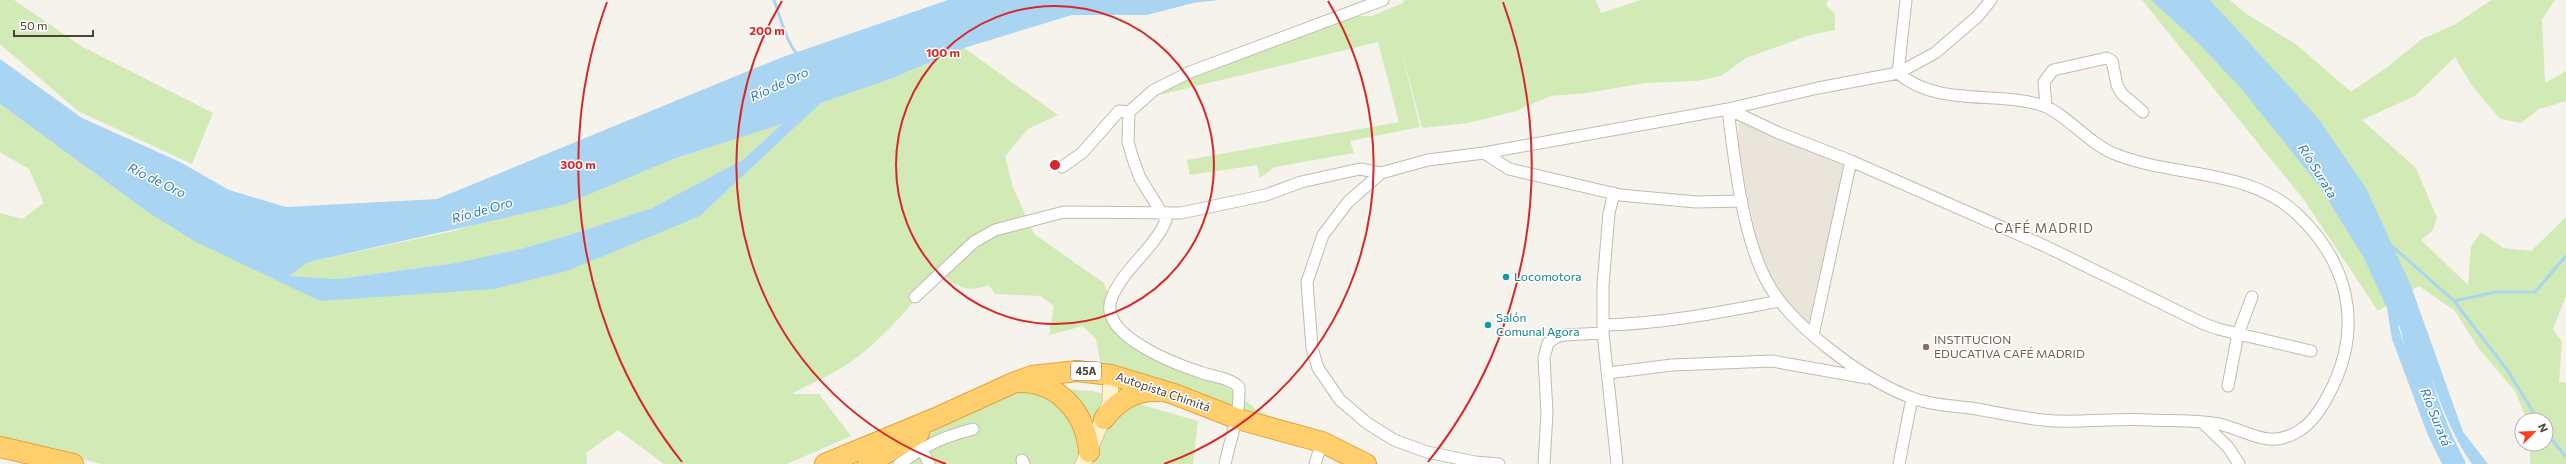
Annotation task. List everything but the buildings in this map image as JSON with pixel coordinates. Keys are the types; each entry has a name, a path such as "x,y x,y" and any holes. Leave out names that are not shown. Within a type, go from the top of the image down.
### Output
{"highway":[{"name":"Autopista Chimitá","path":"825,464 936,418 1013,382 1032,376 1056,372 1097,372 1111,374 1174,394 1238,419 1322,442 1366,464"},
{"path":"1013,382 1042,386 1067,401 1083,424 1086,458"},
{"path":"1104,419 1116,405 1132,395 1157,391 1174,394"},
{"name":"Autopista Chimitá","path":"868,464 916,436 936,418"},
{"path":"0,447 73,464"}],"street":[{"path":"1225,464 1230,440 1238,419 1239,387 1234,382 1161,358 1123,334 1110,315 1111,300 1125,276 1162,229 1166,220 1163,212 1151,198 1133,159 1128,142 1129,112 1154,90 1190,72 1383,0"},
{"path":"1898,73 1906,0"},
{"path":"1499,464 1476,462 1427,452 1394,440 1367,423 1340,400 1318,368 1312,348 1307,282 1323,235 1348,202 1381,173 1428,160 1484,153 1728,109 1818,88 1898,73 1935,53 1977,17 1991,0"},
{"path":"2046,106 2044,82 2053,70 2107,58 2112,61 2117,85 2122,94 2143,112"},
{"path":"1728,109 1735,165 1742,201 1764,276 1780,301 1813,335 1871,378 1912,398 1939,406 2056,421 2148,420 2222,424 2267,440 2280,440 2301,430 2317,414 2337,377 2345,352 2348,328 2348,305 2336,262 2326,246 2298,215 2260,190 2210,176 2147,164 2112,153 2082,134 2046,106 1934,92 1908,82 1898,73"},
{"path":"1728,109 1779,133 1851,161 2045,246 2202,323 2238,334 2311,351"},
{"path":"1062,167 1082,153 1119,111 1129,112"},
{"path":"1484,153 1509,169 1614,193 1696,202 1742,201"},
{"path":"1813,335 1851,161"},
{"path":"915,297 974,242 995,230 1064,212 1181,213 1266,195 1301,182 1360,169 1381,173"},
{"path":"1614,193 1609,213 1602,285 1603,329 1617,464"},
{"path":"2228,386 2238,334 2252,297"},
{"path":"1544,464 1547,414 1544,358 1548,343 1564,335 1633,324 1702,316 1780,301"},
{"path":"1608,373 1672,365 1772,361 1871,378"},
{"path":"1086,458 1104,419 1111,395 1111,374"},
{"path":"1899,464 1912,398"},
{"path":"2202,422 2228,447 2239,464"},
{"path":"899,464 922,448 943,437 974,429"},
{"path":"1315,464 1322,442"},
{"path":"922,448 928,464"}],"shaded area":[{"path":"1739,121 1848,164 1813,329 1776,291 1759,249 1737,150"}],"green space":[{"path":"0,0 14,0 83,47 213,113 192,164 78,111 0,44"},
{"path":"1404,0 1596,0 1601,13 1641,0 1828,0 1826,5 1835,14 1835,30 1810,35 1746,58 1721,76 1696,81 1645,83 1587,93 1551,96 1513,112 1468,123 1422,128 1400,45 1420,127 1350,141 1354,153 1275,167 1260,178 1257,165 1190,175 1187,160 1399,122 1378,42 1126,103 1355,16 1372,16 1403,3"},
{"path":"2142,0 2230,0 2245,13 2297,45 2351,92 2386,68 2422,39 2454,25 2491,0 2555,0 2542,19 2545,83 2566,71 2566,101 2539,109 2521,123 2500,119 2472,86 2455,57 2415,96 2362,120 2416,168 2437,218 2433,230 2421,240 2468,285 2471,247 2481,232 2503,248 2531,251 2566,217 2566,296 2553,329 2562,342 2559,382 2566,383 2566,464 2530,464 2530,452 2554,452 2554,412 2524,412 2515,391 2479,349 2455,311 2419,286 2378,311 2304,200"},
{"path":"964,48 1058,115 1028,129 1005,156 1013,187 1034,234 1104,283 1109,297 1107,317 1112,329 1123,338 1221,381 1257,410 1320,437 1101,367 1096,339 1083,326 1049,335 1054,306 1041,296 995,294 989,285 973,289 961,287 937,271 899,318 867,349 840,369 791,394 819,394 851,436 787,464 664,464 618,430 586,453 587,464 102,464 0,439 0,213 22,219 44,203 29,169 0,152 0,104 149,213 320,301 700,216 821,103 893,78"},
{"path":"783,123 744,159 652,208 566,236 520,249 456,263 337,279 288,276 309,262 454,231"},
{"path":"1030,387 1093,391 1198,421 1193,464 889,464 936,428"}],"water":[{"name":"Río de Oro","path":"948,0 1218,0 1193,3 1147,15 1072,15 964,48 893,78 821,103 700,216 567,271 494,289 320,301 196,242 149,213 0,104 0,59 82,118 180,162 229,190 286,207 437,199 780,58","holes":["782,124 744,159 652,208 566,236 520,249 456,263 337,279 289,276 309,262 566,204 673,159"]},
{"name":"Río Surata","path":"2151,0 2210,0 2317,117 2366,188 2411,286 2463,432 2488,464 2472,464 2462,449 2446,416 2413,331 2398,325 2421,405 2440,449 2449,464 2442,464 2427,433 2392,339 2387,308 2364,258 2320,187 2239,86 2196,41"}],"waterway":[{"path":"774,0 786,35 797,54"},
{"path":"2391,245 2454,301 2508,371 2533,412"},
{"path":"2454,301 2496,292 2535,292 2566,256"},
{"name":"Río Suratá","path":"2401,306 2408,321 2417,362 2430,406 2456,464"},
{"path":"2554,442 2566,457"}],"place":[{"name":"Locomotora","path":"1506,277"},
{"name":"Salón Comunal Agora","path":"1488,325"},
{"name":"INSTITUCION EDUCATIVA CAFÉ MADRID","path":"1926,347"}],"district":[{"name":"CAFÉ MADRID","path":"2044,228"}]}
